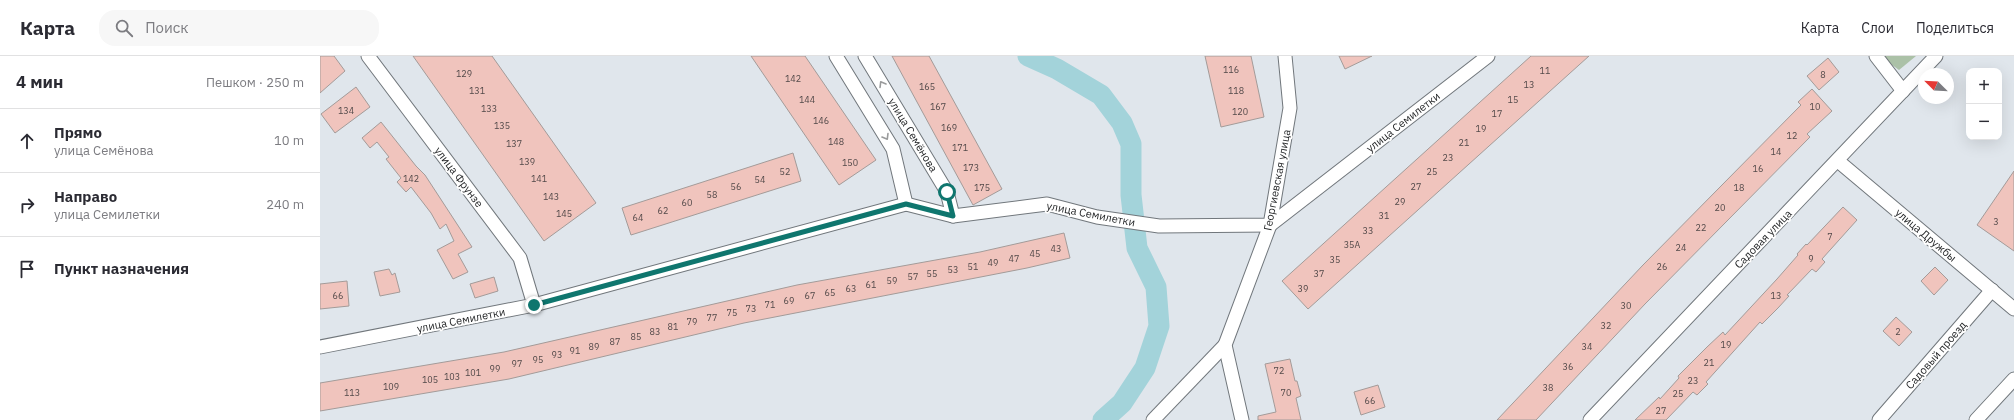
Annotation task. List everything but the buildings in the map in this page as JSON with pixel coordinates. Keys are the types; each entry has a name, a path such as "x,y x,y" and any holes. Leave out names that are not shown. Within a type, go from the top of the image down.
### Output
{"street":[{"name":"улица Фрунзе","path":"368,56 520,258 534,305"},
{"path":"836,56 893,149 906,204"},
{"name":"улица Семёнова","path":"865,56 947,192 953,216"},
{"name":"Георгиевская улица","path":"1153,420 1225,345 1270,225 1290,108 1285,56"},
{"name":"улица Семилетки","path":"320,347 534,305 906,204 953,216 1047,204 1097,217 1160,226 1270,225 1488,56"},
{"path":"1876,56 1903,91"},
{"name":"Садовая улица","path":"1590,420 1838,161 1936,56"},
{"name":"улица Дружбы","path":"1838,161 2014,309"},
{"name":"Садовый проезд","path":"1880,420 1992,290"},
{"path":"1225,345 1242,420"},
{"path":"1976,420 2014,379"}],"green space":[{"path":"1880,56 1916,56 1899,70"}],"waterway":[{"path":"1028,56 1057,69 1101,95 1122,123 1131,144 1131,195 1137,248 1156,287 1159,326 1145,368 1122,403 1103,420"}],"route":[{"path":"534,305 906,204 953,216 947,192"}]}
